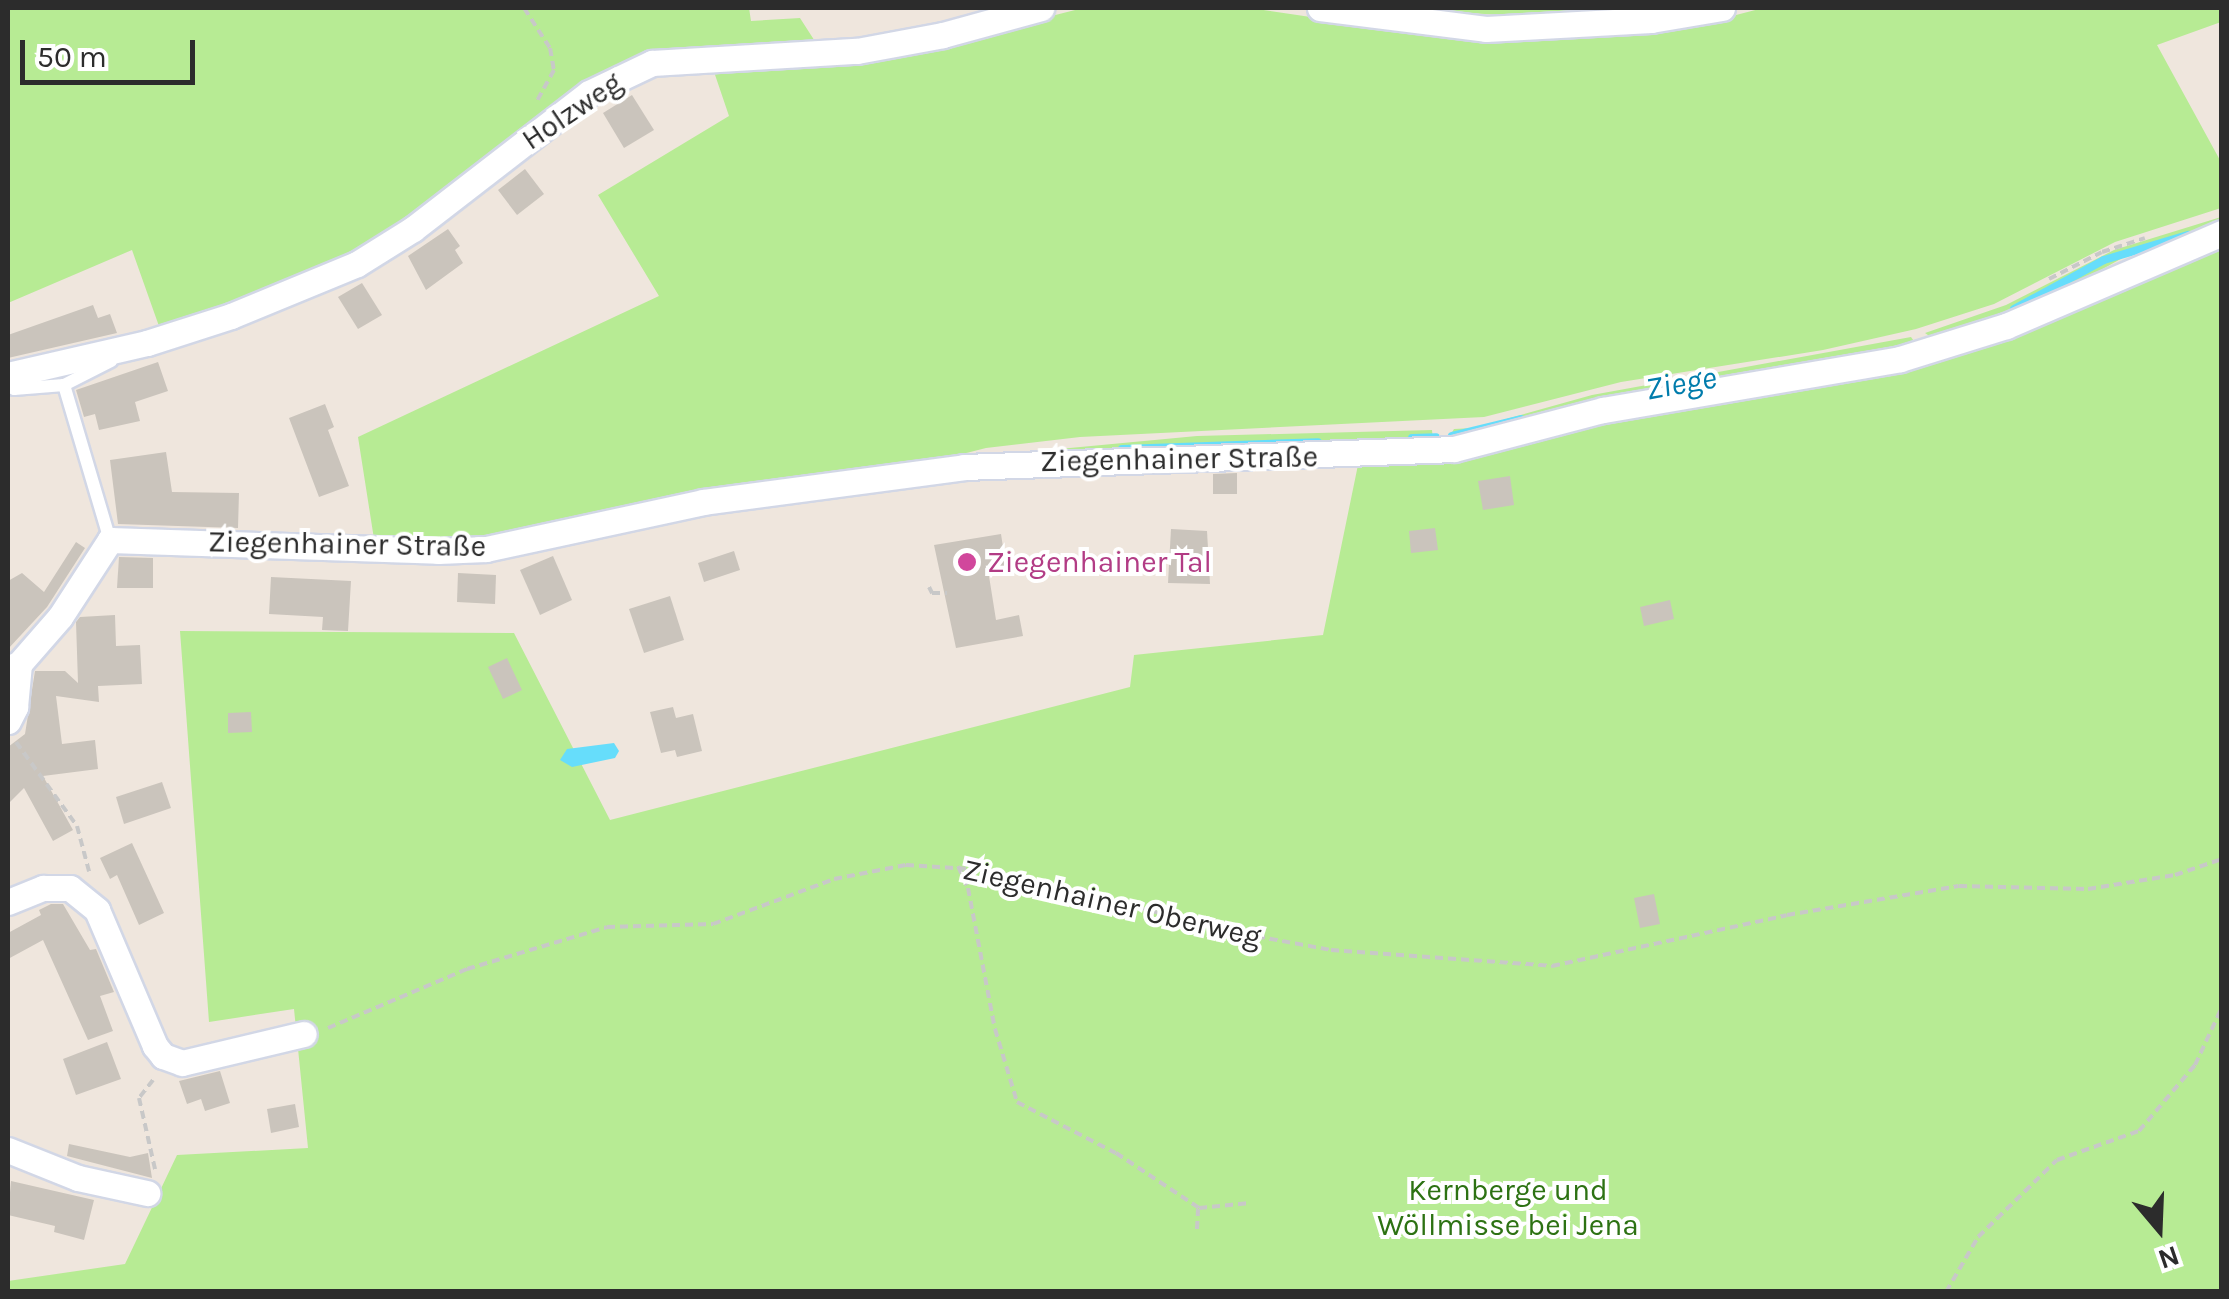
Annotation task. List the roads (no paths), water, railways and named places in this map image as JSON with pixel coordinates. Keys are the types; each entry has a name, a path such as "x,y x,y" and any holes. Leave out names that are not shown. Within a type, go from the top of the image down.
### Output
{"street":[{"name":"Holzweg","path":"8,378 231,316 357,264 413,228 588,93 622,73 684,58 857,51 943,35 1041,8"},
{"path":"1320,8 1486,29 1567,28 1722,8"},
{"name":"Ziegenhainer Straße","path":"110,540 438,551 486,548 704,502 964,467 1454,449 1603,410 1900,359 2006,326 2222,233"},
{"path":"8,721 15,708 13,666 60,617 110,540"},
{"path":"8,902 42,888 70,888 98,910 154,1046 164,1056 182,1063 304,1034"},
{"path":"8,1150 78,1178 152,1185"}],"lane":[{"name":"Holzweg","path":"8,378 14,389 64,385 146,342"},
{"path":"64,385 110,540"}],"water":[{"path":"614,743 619,751 615,758 572,767 560,760 567,749"}],"waterway":[{"name":"Ziege","path":"2014,309 2104,260 2188,235"},
{"name":"Ziege","path":"1452,436 1521,419"},
{"name":"Ziege","path":"1412,438 1436,437"},
{"name":"Ziege","path":"1122,449 1318,442"}],"place":[{"name":"Ziegenhainer Tal","path":"967,562"}],"park label":[{"name":"Kernberge und Wöllmisse bei Jena","path":"1508,1207"}]}
